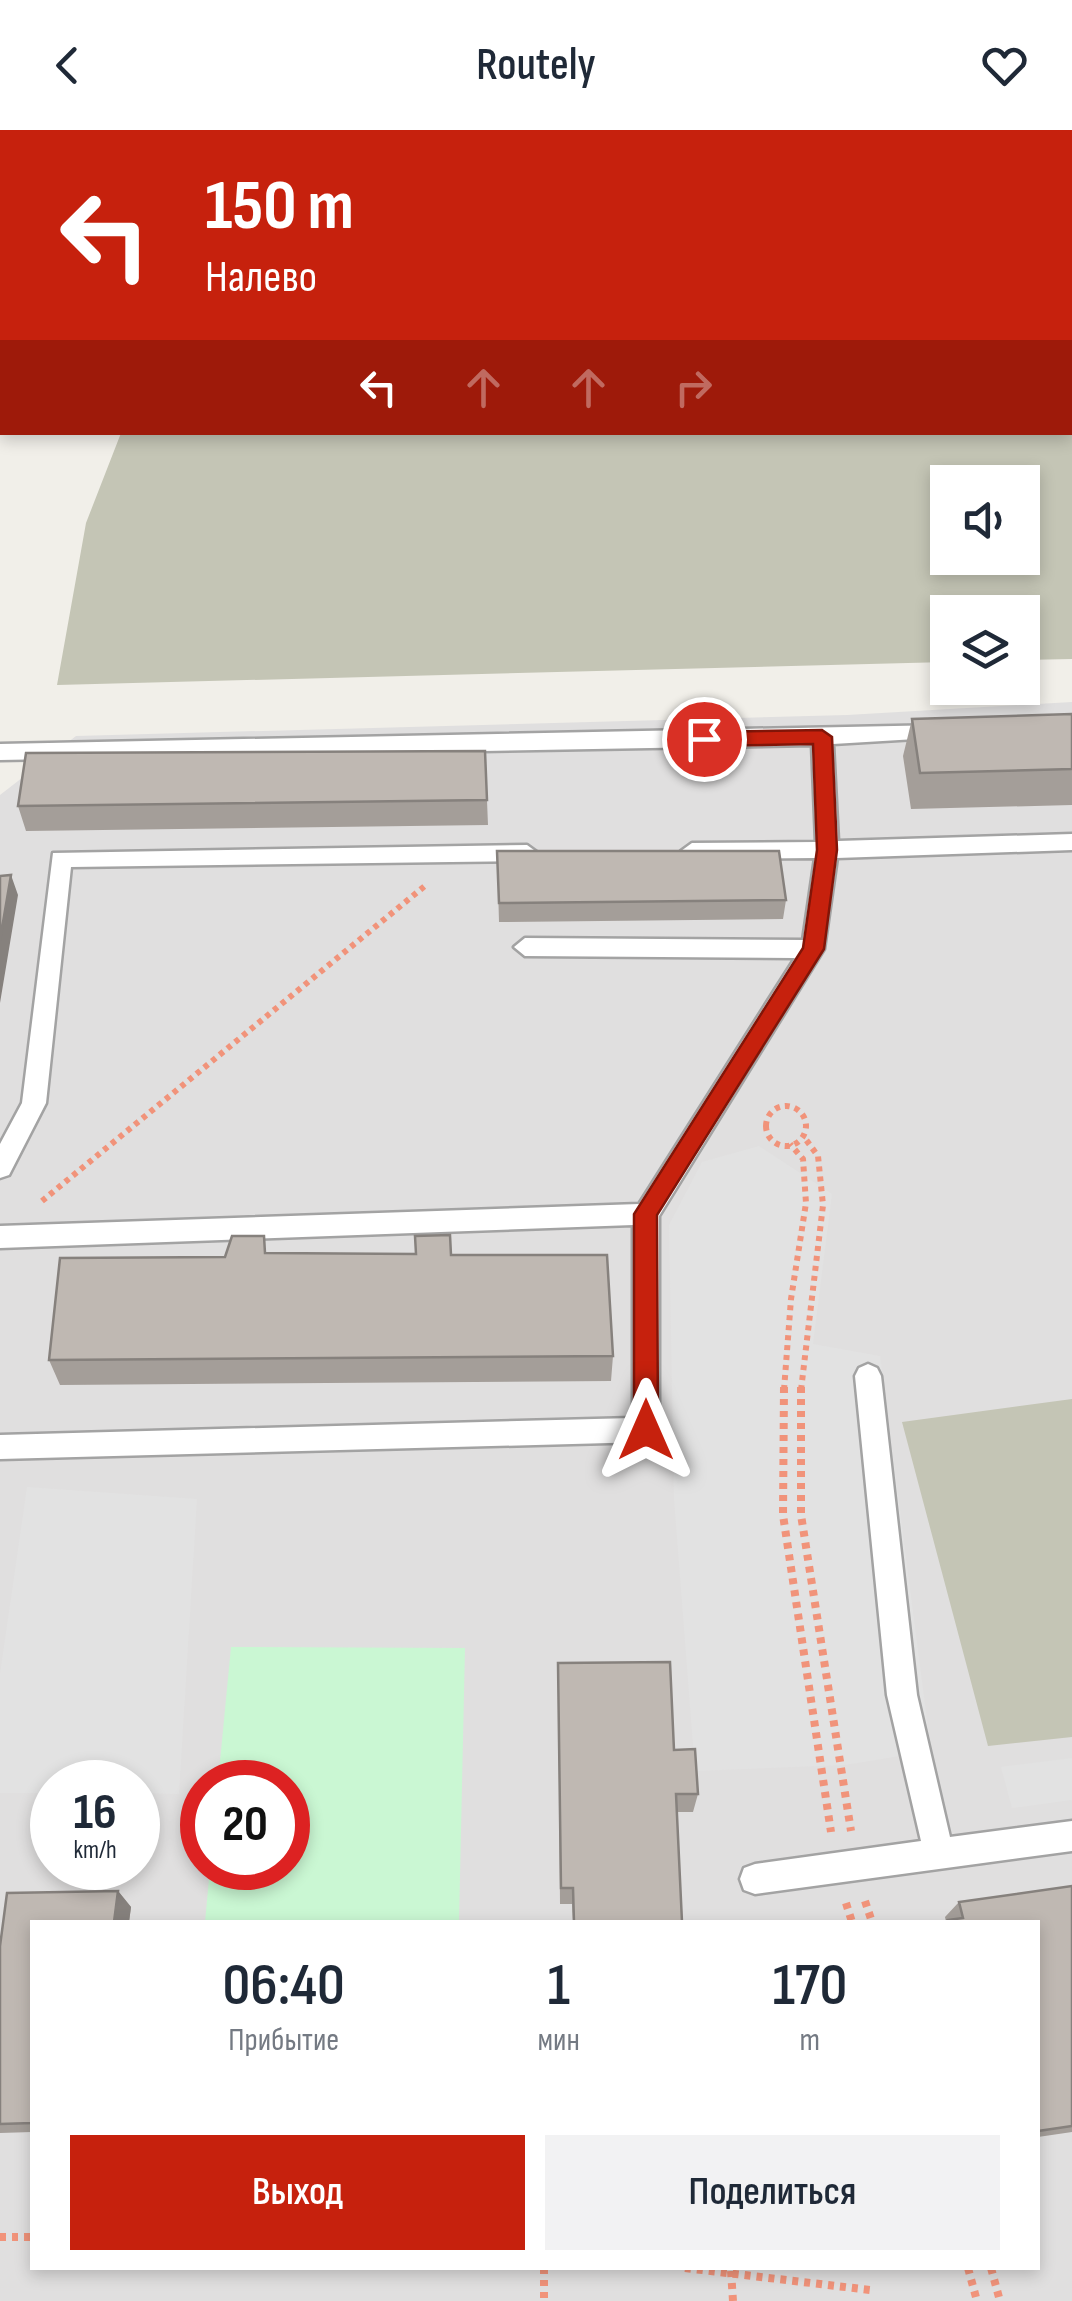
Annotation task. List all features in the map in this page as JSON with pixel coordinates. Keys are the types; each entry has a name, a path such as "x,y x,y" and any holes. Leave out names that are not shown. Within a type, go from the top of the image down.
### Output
{"lane":[{"path":"0,752 957,732"},
{"path":"0,1448 646,1430 646,1214 813,949 827,850 822,737"},
{"path":"673,852 1072,842"},
{"path":"0,1168 34,1103 62,858 558,853"},
{"path":"525,947 813,949"},
{"path":"0,1237 646,1214"},
{"path":"868,1376 902,1696 939,1854"},
{"path":"755,1878 1072,1836"}],"path":[{"path":"31,1211 431,881"},
{"path":"784,1108 802,1116 808,1126 804,1138 790,1144 778,1142 766,1134 764,1122 771,1112 784,1108"},
{"path":"804,1138 818,1156 823,1205 800,1390 801,1515 852,1920"},
{"path":"790,1144 803,1160 806,1204 785,1370 783,1515 847,1866 871,1920"},
{"path":"0,2237 30,2238"},
{"path":"544,2270 544,2301"},
{"path":"716,2270 777,2281 870,2290"},
{"path":"969,2270 978,2301"},
{"path":"992,2270 1000,2301"},
{"path":"731,2271 733,2301"}],"shaded area":[{"path":"120,435 1072,435 1072,659 1040,660 1040,595 930,595 930,662 57,685 86,523"},
{"path":"1072,702 1072,2301 0,2301 0,795 76,736 847,715"},
{"path":"759,1146 832,1194 813,1344 880,1356 931,1751 845,1765 695,1771 674,1499 669,1225 702,1162"},
{"path":"1072,1399 1072,1737 988,1746 902,1422"},
{"path":"27,1487 197,1499 179,1794 160,1794 160,1760 30,1760 30,1793 0,1793 0,1674"},
{"path":"1072,1758 1072,1800 1012,1808 1001,1767"}],"green space":[{"path":"231,1647 465,1648 459,1920 205,1920 208,1890 310,1890 310,1760 220,1760"}],"building":[{"path":"1072,714 1072,769 920,773 912,719"},
{"path":"485,751 487,800 18,806 26,753"},
{"path":"497,851 779,851 786,900 499,903"},
{"path":"11,875 0,940 0,876"},
{"path":"450,1235 451,1255 607,1255 613,1356 49,1360 60,1258 225,1257 232,1236 264,1236 265,1253 416,1254 415,1236"},
{"path":"670,1662 674,1750 695,1749 698,1794 676,1794 682,1920 574,1920 573,1888 561,1888 558,1663"},
{"path":"1072,1886 1072,2126 1040,2131 1040,1920 948,1920 963,1918 959,1902"},
{"path":"118,1891 114,1920 30,1920 30,2123 0,2124 0,1946 7,1893"}],"route":[{"path":"646,1430 646,1214 813,949 827,850 822,737 704,739"}]}
